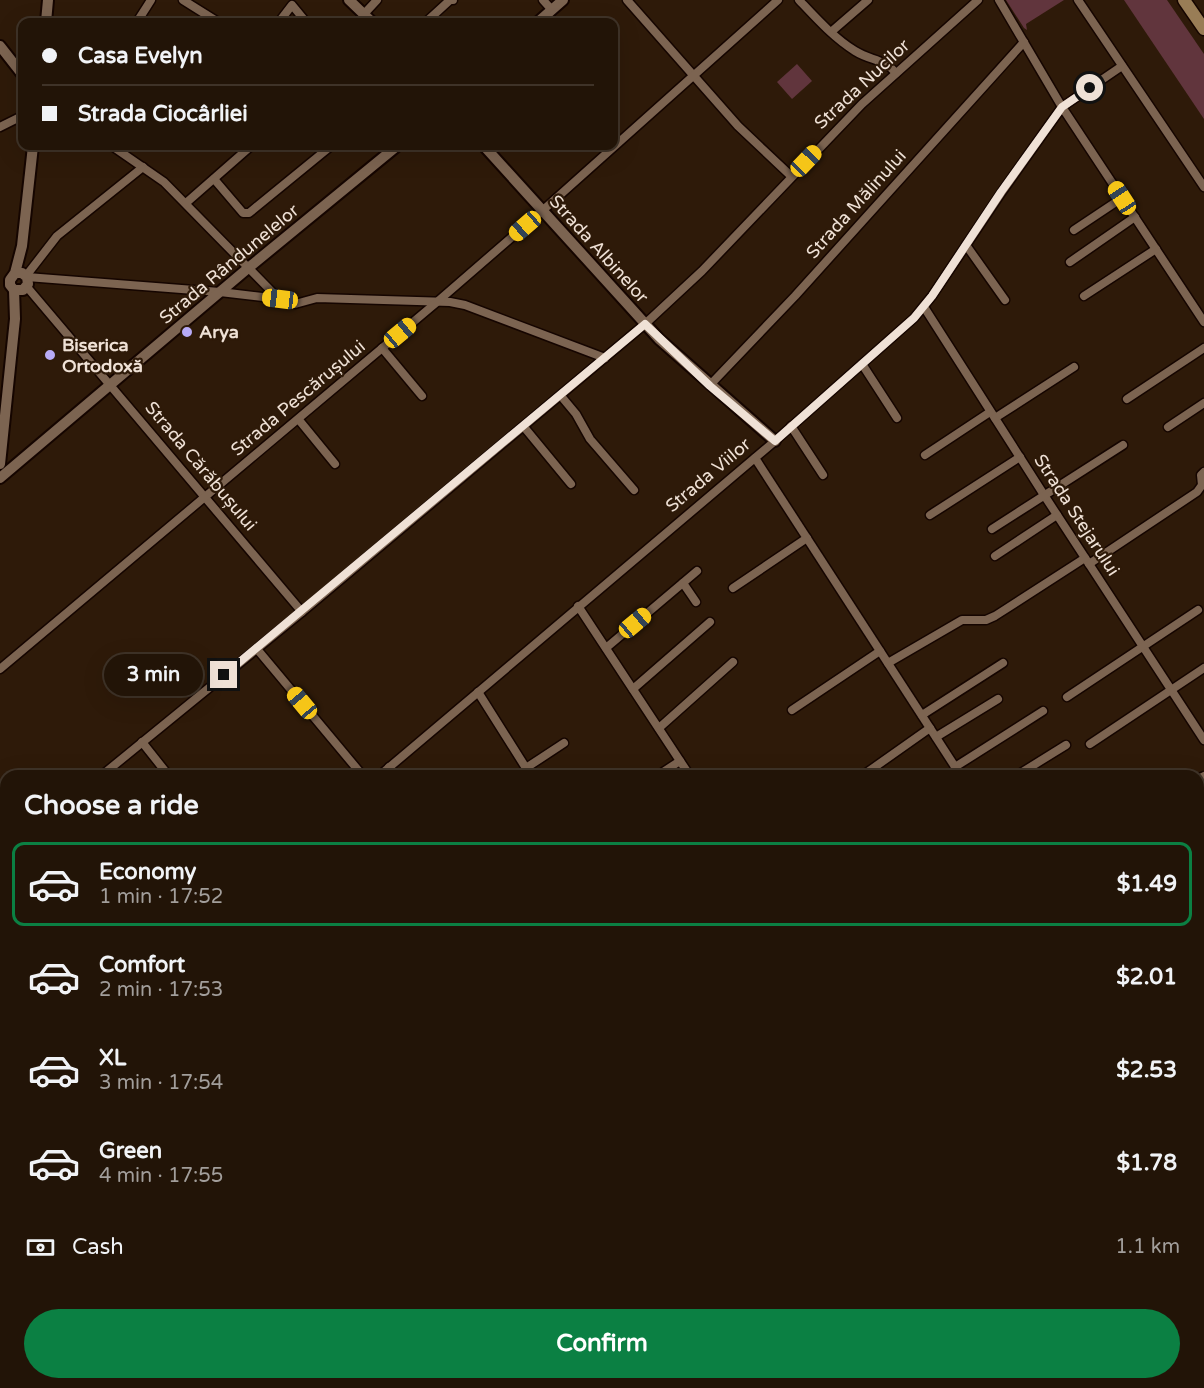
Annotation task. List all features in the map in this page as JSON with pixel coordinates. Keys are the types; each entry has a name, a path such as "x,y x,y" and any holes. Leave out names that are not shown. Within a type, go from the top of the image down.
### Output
{"main road":[{"path":"1184,0 1204,29"}],"street":[{"path":"46,18 48,0"},
{"path":"140,18 151,0"},
{"path":"183,0 212,18"},
{"path":"349,0 368,18 377,0"},
{"path":"430,18 450,0 453,0"},
{"path":"543,0 552,10"},
{"path":"543,18 563,0"},
{"path":"627,0 738,126 791,176"},
{"name":"Strada Pescărușului","path":"618,143 778,0"},
{"path":"799,0 831,32 857,52 888,64 896,73"},
{"path":"831,32 868,0"},
{"name":"Strada Nucilor","path":"108,770 302,612 645,324 702,271 862,104 978,0"},
{"path":"999,0 1062,107 1204,322"},
{"path":"1078,0 1204,188"},
{"path":"282,18 292,5 303,18"},
{"name":"Strada Mălinului","path":"710,386 795,296 1023,42"},
{"path":"0,46 18,65"},
{"name":"Strada Viilor","path":"386,770 775,441 924,307 1062,107 1122,66"},
{"path":"0,127 18,118"},
{"path":"0,464 4,443 5,364 22,281 22,246 33,150"},
{"path":"118,150 143,166 186,203 247,269 280,299"},
{"path":"238,150 242,154"},
{"path":"186,203 246,150"},
{"path":"214,179 246,214 326,150"},
{"name":"Strada Rândunelelor","path":"0,478 247,269 392,150"},
{"name":"Strada Albinelor","path":"488,150 645,324 710,386 775,441"},
{"name":"Strada Pescărușului","path":"0,669 299,420 610,150"},
{"path":"22,281 57,236 143,166"},
{"path":"1074,230 1122,198"},
{"path":"1070,262 1135,218"},
{"path":"966,245 1005,300"},
{"path":"1084,296 1156,249"},
{"path":"22,281 220,292 280,299 295,304 317,298 465,305 605,358"},
{"name":"Strada Cărăbușului","path":"22,281 302,612"},
{"name":"Strada Stejarului","path":"924,307 1204,740"},
{"path":"382,348 422,396"},
{"path":"1127,399 1204,348"},
{"path":"862,364 897,418"},
{"path":"925,455 1074,368"},
{"path":"561,396 576,414 590,439 634,490"},
{"path":"1168,427 1204,403"},
{"path":"299,420 335,464"},
{"path":"791,426 823,475"},
{"path":"524,427 571,484"},
{"path":"4,443 17,455 28,455"},
{"path":"992,529 1123,445"},
{"path":"930,515 1020,457"},
{"path":"754,458 957,770"},
{"path":"888,663 962,620 986,620 995,616 1087,561 1197,492 1202,485 1201,475 1204,472"},
{"path":"995,556 1057,515"},
{"path":"734,588 807,538"},
{"path":"606,648 697,571"},
{"path":"683,583 696,602"},
{"path":"578,606 686,770"},
{"path":"1067,697 1198,610"},
{"path":"633,689 710,622"},
{"path":"257,649 358,770"},
{"path":"792,710 880,651"},
{"path":"658,728 733,662"},
{"path":"922,715 1003,663"},
{"path":"1090,744 1204,668"},
{"path":"478,692 528,770"},
{"path":"936,737 998,699"},
{"path":"955,767 1043,711"},
{"path":"870,770 930,728"},
{"path":"142,742 163,770"},
{"path":"531,770 564,743"},
{"path":"1026,770 1066,745"},
{"path":"666,770 680,761"}],"shaded area":[{"path":"1006,0 1064,0 1026,24 1027,30"},
{"path":"1124,0 1167,0 1204,54 1204,119"},
{"path":"797,64 812,81 792,99 777,82"}],"place":[{"name":"Arya","path":"187,332"},
{"name":"Biserica Ortodoxă","path":"50,355"}],"route":[{"path":"224,675 645,324 710,386 775,441 924,307 1001,192 1062,107 1090,88"}]}
